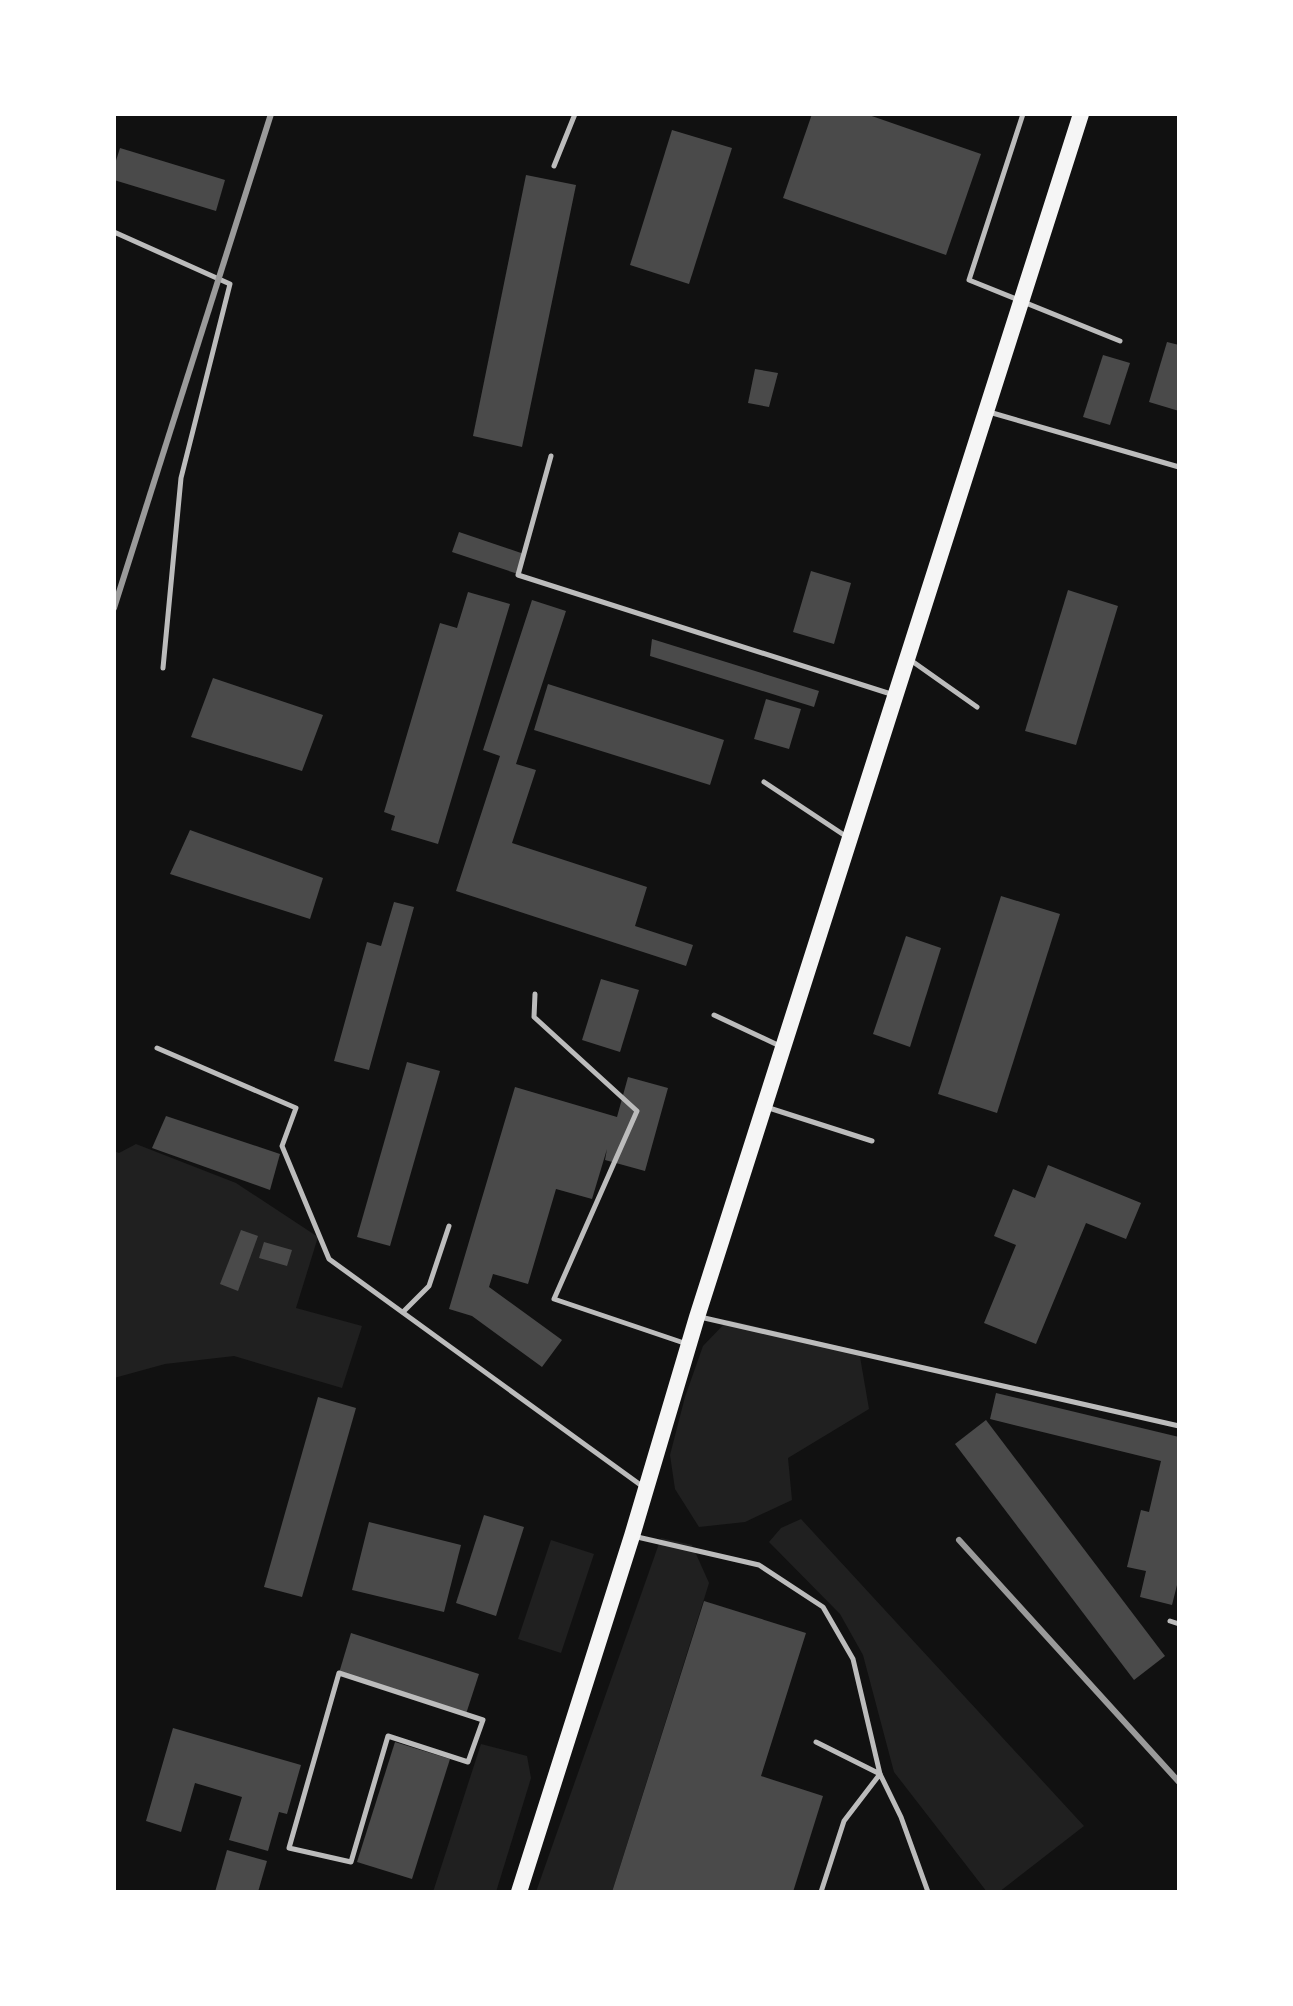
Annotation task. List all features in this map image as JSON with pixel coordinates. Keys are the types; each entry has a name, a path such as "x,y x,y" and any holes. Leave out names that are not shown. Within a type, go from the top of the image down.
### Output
{"main road":[{"path":"519,1892 647,1489 697,1317 1081,114"}],"lane":[{"path":"554,166 575,114"},
{"path":"1023,114 969,280 1120,341"},
{"path":"114,232 230,284 181,478 163,668"},
{"path":"988,412 1179,467"},
{"path":"551,456 518,575 897,696"},
{"path":"909,658 977,707"},
{"path":"764,782 850,840"},
{"path":"535,994 534,1017 637,1111 554,1299 689,1345"},
{"path":"714,1015 784,1048"},
{"path":"157,1048 296,1108 282,1146 329,1259 647,1489"},
{"path":"765,1106 872,1141"},
{"path":"403,1312 429,1286 449,1226"},
{"path":"697,1317 1179,1426"},
{"path":"632,1536 759,1565 823,1607 853,1659 880,1774 901,1817 928,1892"},
{"path":"1170,1621 1179,1624"},
{"path":"339,1673 483,1720 468,1762 388,1736 351,1862 289,1848 339,1673"},
{"path":"816,1742 880,1774"},
{"path":"821,1892 844,1821 880,1774"}],"shaded area":[{"path":"136,1144 236,1183 318,1237 296,1308 362,1326 342,1388 234,1356 165,1364 114,1378 114,1151 119,1153"},
{"path":"728,1320 859,1351 869,1409 788,1458 792,1500 745,1522 699,1527 675,1489 670,1455 685,1397 703,1346"},
{"path":"801,1519 1084,1826 999,1892 987,1892 894,1772 863,1655 840,1614 769,1542 781,1528"},
{"path":"661,1538 692,1545 709,1583 612,1892 536,1892"},
{"path":"551,1540 594,1554 561,1653 518,1639"},
{"path":"481,1744 527,1756 531,1778 496,1892 433,1892"}],"building":[{"path":"812,114 866,114 981,154 946,255 783,198"},
{"path":"672,130 732,148 689,284 630,265"},
{"path":"120,148 225,180 216,211 114,180"},
{"path":"526,175 576,185 522,447 473,436"},
{"path":"1167,342 1179,345 1179,411 1149,402"},
{"path":"1103,355 1130,363 1110,425 1083,417"},
{"path":"755,369 778,373 769,407 748,403"},
{"path":"459,532 524,554 518,574 452,552"},
{"path":"811,571 851,583 834,644 793,632"},
{"path":"1068,590 1118,606 1076,745 1025,731"},
{"path":"468,592 510,604 438,844 391,830 395,816 384,812 440,623 457,628"},
{"path":"532,600 566,611 516,764 536,770 512,843 647,887 635,926 693,945 686,966 456,891 500,756 483,750"},
{"path":"652,639 819,691 814,707 650,656"},
{"path":"213,678 323,715 302,771 191,737"},
{"path":"548,684 724,740 710,785 534,730"},
{"path":"766,699 801,709 789,749 754,739"},
{"path":"190,830 323,878 310,919 170,874"},
{"path":"1001,896 1060,914 997,1113 938,1094"},
{"path":"394,902 414,907 369,1070 334,1061 367,942 381,946"},
{"path":"906,936 941,948 910,1047 873,1034"},
{"path":"601,979 639,990 620,1052 582,1040"},
{"path":"407,1062 440,1071 390,1246 357,1237"},
{"path":"628,1077 668,1088 645,1171 605,1160 607,1149 592,1199 556,1189 528,1284 493,1274 489,1287 562,1340 542,1367 472,1316 449,1309 515,1087 617,1117"},
{"path":"166,1116 280,1154 270,1190 152,1148"},
{"path":"1048,1165 1141,1203 1126,1239 1086,1223 1036,1344 984,1323 1016,1245 994,1236 1013,1189 1035,1198"},
{"path":"241,1230 258,1236 238,1291 220,1284"},
{"path":"264,1242 292,1250 287,1266 259,1258"},
{"path":"996,1393 1179,1437 1179,1577 1172,1605 1140,1597 1146,1571 1127,1567 1141,1510 1149,1512 1161,1461 990,1419"},
{"path":"318,1397 356,1408 302,1597 264,1587"},
{"path":"986,1420 1165,1656 1134,1680 955,1444"},
{"path":"484,1515 524,1527 496,1616 456,1603"},
{"path":"369,1522 461,1545 444,1612 352,1590"},
{"path":"704,1601 806,1633 761,1776 823,1796 793,1892 612,1892"},
{"path":"351,1633 479,1674 466,1714 339,1673"},
{"path":"173,1728 301,1765 287,1814 279,1812 268,1851 229,1840 242,1797 195,1783 181,1832 146,1821"},
{"path":"395,1742 450,1759 412,1879 357,1862"},
{"path":"227,1850 267,1861 258,1892 215,1892"}],"railway":[{"path":"114,608 271,114"},
{"path":"959,1540 1179,1782"}]}
